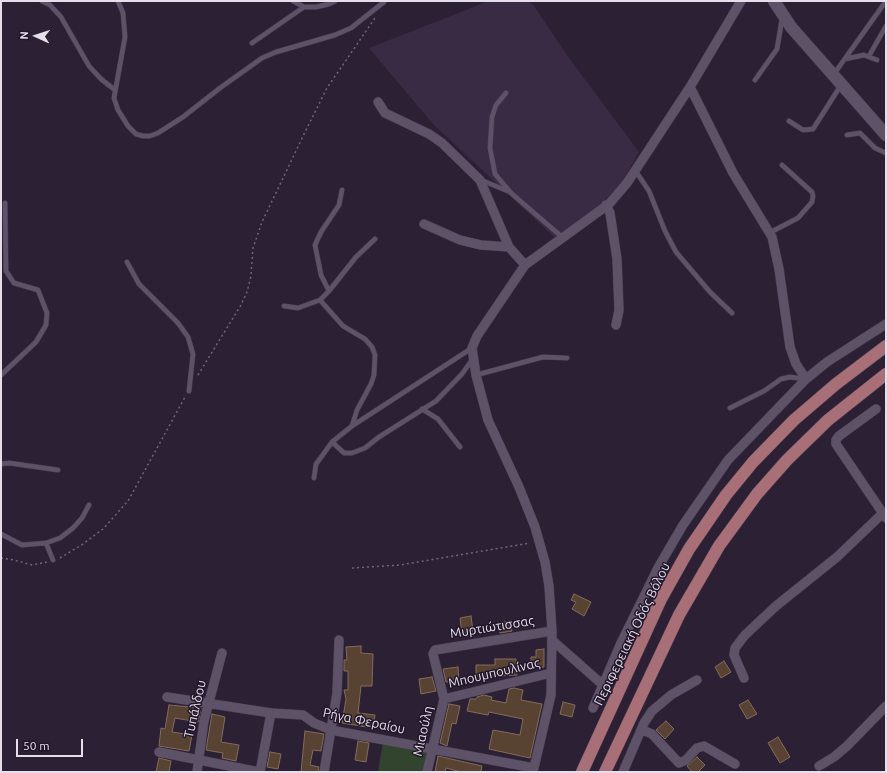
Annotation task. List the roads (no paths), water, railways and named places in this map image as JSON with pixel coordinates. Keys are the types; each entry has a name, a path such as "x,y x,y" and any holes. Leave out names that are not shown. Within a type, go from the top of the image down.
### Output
{"main road":[{"name":"Περιφερειακή Οδός Βόλου","path":"582,772 661,599 689,549 726,494 765,449 794,420 836,384 886,346"},
{"path":"605,772 678,615 719,546 757,494 787,460 828,420 886,374"}],"street":[{"path":"534,770 549,707 552,636 549,586 540,542 519,487 492,430 472,360 472,348 477,336 525,265 606,205 617,195 690,87 741,1"},
{"path":"774,1 783,16 886,135"},
{"path":"690,87 733,173 770,232 776,249 780,269 790,347 796,364 806,379"},
{"path":"378,102 385,113 429,134 442,143 480,180 509,247 525,265"},
{"path":"606,205 610,213 617,259 618,310 616,325"},
{"path":"424,224 460,240 481,245 509,247"},
{"path":"593,708 641,600 683,525 728,460 806,379 827,362 886,324"},
{"path":"744,678 734,655 735,648 745,635 776,606 837,557 884,516 836,444 836,440 839,436 876,409"},
{"path":"552,636 603,685"},
{"name":"Μυρτιώτισσας","path":"435,650 552,636"},
{"path":"324,772 337,693 339,640"},
{"name":"Μιαούλη","path":"427,772 444,699 433,654 435,650"},
{"name":"Τυπάλδου","path":"197,772 208,704 222,653"},
{"name":"Μπουμπουλίνας","path":"444,699 551,673"},
{"path":"623,772 648,716 659,704 697,680"},
{"name":"Ρήγα Φεραίου","path":"167,697 271,713 305,715 314,723 331,730 432,748 534,770"},
{"path":"819,766 834,757 847,746 886,706"},
{"path":"159,752 260,772 271,713"},
{"path":"640,732 645,731 652,734 679,763 686,760 697,748 704,746 735,764"}],"lane":[{"path":"42,1 50,5 61,17 89,66 101,79 115,90"},
{"path":"118,1 122,13 125,37 114,98 118,110 128,126 136,134 150,136 183,117 262,58 276,52 335,35 351,28 384,2"},
{"path":"293,1 304,7 316,7 330,4 335,1"},
{"path":"834,74 886,1"},
{"path":"252,43 304,7"},
{"path":"755,80 777,49 783,16"},
{"path":"869,56 886,26"},
{"path":"844,59 859,55 869,56 877,60"},
{"path":"789,121 803,130 813,129 842,84"},
{"path":"506,93 496,105 492,117 490,148 495,174 512,193 562,237"},
{"path":"846,135 860,133 875,148 886,153"},
{"path":"770,232 798,218 812,202 812,192 782,165"},
{"path":"635,170 649,191 664,231 676,252 710,292 732,314"},
{"path":"480,180 512,193"},
{"path":"329,291 319,268 315,245 321,232 339,205 342,190"},
{"path":"1,375 36,342 46,325 47,313 38,290 14,283 6,271 5,202"},
{"path":"284,306 298,308 320,300 356,257 375,239"},
{"path":"127,262 139,284 178,323 188,337 193,354 189,390"},
{"path":"320,300 343,326 364,339 372,347 375,355 374,375 371,384 357,410 352,426"},
{"path":"314,478 316,464 332,442 352,426 472,348"},
{"path":"476,375 543,357 567,358"},
{"path":"332,442 344,452 352,453 365,448 436,401 448,390 472,360"},
{"path":"730,408 764,391 781,379 790,377 806,379"},
{"path":"422,410 438,419 460,447"},
{"path":"1,464 9,463 58,470"},
{"path":"1,534 22,545 46,543 60,538 73,528 82,518 89,505"},
{"path":"46,543 53,560"}]}
